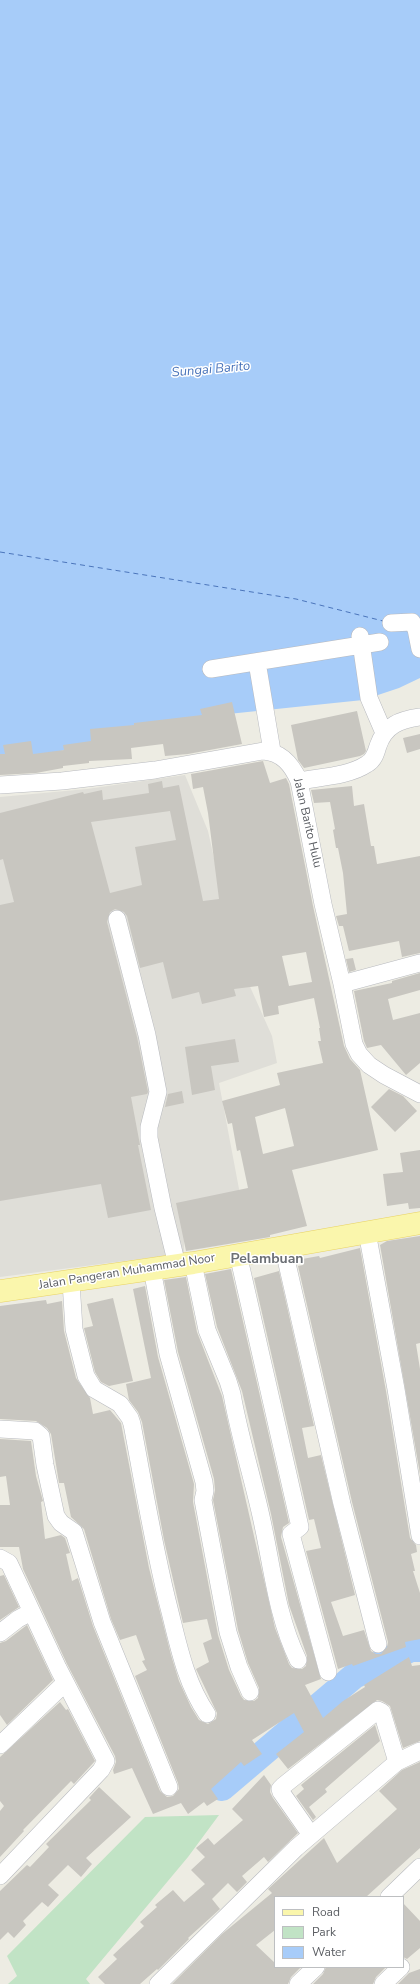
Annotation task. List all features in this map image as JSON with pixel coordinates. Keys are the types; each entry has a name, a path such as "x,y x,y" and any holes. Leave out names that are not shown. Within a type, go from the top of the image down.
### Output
{"main road":[{"name":"Jalan Pangeran Muhammad Noor","path":"0,1291 71,1282 185,1264 420,1223"}],"street":[{"path":"390,623 412,622 416,629 420,649"},
{"path":"360,641 369,698 384,733"},
{"path":"211,669 257,662 360,641 380,642"},
{"path":"0,785 70,780 155,770 243,753 272,751 257,662"},
{"path":"299,781 356,770 369,763 376,752 384,733 389,727 399,721 420,718"},
{"name":"Jalan Barito Hulu","path":"272,751 281,756 289,764 299,781 323,904 342,984 349,1028 354,1044 359,1054 369,1065 384,1076 420,1094"},
{"path":"117,919 147,1035 158,1092 149,1127 149,1138 163,1208 232,1394 261,1517 272,1577 292,1648 298,1660"},
{"path":"342,984 420,963"},
{"path":"367,1232 396,1389 420,1536"},
{"path":"283,1246 342,1504 378,1644"},
{"path":"238,1254 300,1527 291,1534 328,1672"},
{"path":"152,1269 168,1354 204,1482 204,1500 228,1632 239,1667 250,1692"},
{"path":"71,1282 74,1329 86,1376 94,1389 120,1404 130,1418 132,1424 159,1570 181,1658 190,1684 207,1714"},
{"path":"0,1429 35,1431 41,1436 45,1465 56,1516 61,1523 74,1532 102,1622 168,1787"},
{"path":"0,1558 9,1563 65,1683 106,1761 105,1765 0,1876"},
{"path":"0,1633 18,1619 31,1612"},
{"path":"0,1745 65,1683"},
{"path":"310,1836 281,1792 280,1789 283,1786 378,1710 382,1712 397,1762"},
{"path":"158,1984 310,1836 397,1762 420,1751"},
{"path":"390,1896 420,1867"},
{"path":"298,1984 315,1968"},
{"path":"383,1984 400,1968"}],"shaded area":[{"path":"185,775 208,831 235,953 272,1036 277,1063 219,1083 246,1226 184,1239 184,1255 171,1255 0,1277 0,797 87,789"}],"green space":[{"path":"219,1815 188,1857 86,1979 90,1984 8,1984 17,1976 7,1956 145,1817"}],"water":[{"name":"Sungai Barito","path":"0,0 420,0 420,678 399,688 363,700 209,716 35,757 0,762"}],"building":[{"path":"232,702 242,744 188,754 165,756 163,744 131,748 132,759 89,761 89,763 63,766 63,768 36,773 0,775 0,754 5,754 3,745 31,741 33,754 64,750 63,745 91,741 90,729 134,725 134,723 202,715 200,709"},
{"path":"357,711 366,751 364,754 304,768 298,760 291,725"},
{"path":"420,734 420,749 407,753 403,738"},
{"path":"263,761 270,783 286,778 289,784 313,906 344,1046 350,1059 360,1070 378,1150 292,1170 307,1226 270,1235 270,1237 186,1251 176,1203 248,1188 240,1150 237,1151 232,1123 228,1124 222,1101 280,1085 277,1073 323,1063 318,1041 321,1041 320,1028 314,998 278,1006 279,1014 264,1017 258,986 234,989 236,996 202,1004 199,992 172,999 163,962 140,968 127,916 124,912 115,909 110,912 107,922 137,1037 148,1092 147,1094 131,1097 140,1145 138,1145 151,1210 108,1218 101,1184 0,1201 0,905 14,902 3,859 0,860 0,813 83,792 84,794 102,790 103,800 149,793 148,784 162,781 163,788 179,785 203,901 219,899 208,813 203,787 193,789 191,774","holes":["170,811 176,840 135,847 142,885 110,893 91,822","306,952 312,982 289,986 282,956","285,1108 294,1146 263,1154 255,1117"]},
{"path":"352,786 354,806 364,804 371,846 374,846 377,864 420,856 420,953 402,957 399,941 349,951 343,926 339,926 336,916 347,914 343,873 338,848 336,848 333,830 335,829 330,802 314,803 311,790"},
{"path":"353,958 356,970 349,972 346,959"},
{"path":"420,973 420,990 388,999 393,1020 420,1013 420,1063 406,1075 381,1045 367,1048 364,1041 354,991 392,983 392,981"},
{"path":"235,1039 239,1062 211,1066 215,1090 192,1095 185,1047"},
{"path":"389,1089 403,1096 417,1111 395,1132 371,1107"},
{"path":"182,1091 184,1103 165,1107 168,1094"},
{"path":"420,1150 420,1208 409,1209 408,1203 387,1206 383,1174 403,1172 400,1153"},
{"path":"420,1236 420,1343 416,1344 420,1369 420,1474 380,1245 387,1241"},
{"path":"360,1248 386,1391 410,1538 416,1545 417,1552 411,1554 415,1571 413,1571 420,1593 420,1639 405,1642 406,1647 353,1666 352,1664 338,1669 306,1551 321,1548 314,1519 309,1520 254,1278 279,1271 314,1426 302,1428 308,1458 321,1455 355,1595 331,1602 343,1636 364,1630 371,1651 376,1654 381,1654 387,1647 388,1642 352,1502 298,1266 303,1265 302,1259 319,1256 320,1258"},
{"path":"231,1269 289,1523 283,1527 281,1537 321,1679 305,1685 323,1718 343,1701 365,1687 364,1685 409,1657 412,1666 420,1665 420,1741 403,1748 390,1706 377,1700 288,1769 276,1754 304,1732 294,1713 252,1740 262,1754 244,1766 241,1762 211,1789 218,1799 207,1806 204,1802 188,1814 181,1803 153,1814 132,1768 114,1774 113,1770 116,1762 115,1756 67,1664 23,1569 19,1547 0,1547 0,1505 10,1505 6,1476 0,1477 0,1439 31,1441 36,1476 43,1501 41,1502 45,1539 61,1535 65,1538 70,1553 66,1554 72,1581 78,1578 93,1626 160,1791 167,1797 173,1796 179,1789 178,1783 135,1676 147,1670 142,1661 145,1660 136,1635 120,1640 111,1619 84,1529 71,1517 64,1483 59,1483 51,1434 47,1428 36,1421 0,1419 0,1306 46,1300 47,1304 62,1301 64,1331 76,1378 90,1398 93,1414 110,1410 121,1423 149,1568 171,1655 179,1681 191,1707 199,1720 208,1724 216,1719 217,1713 196,1669 209,1662 203,1643 212,1639 207,1619 183,1623 164,1540 142,1422 138,1412 129,1400 126,1384 151,1378 133,1289 145,1286 158,1357 194,1484 193,1502 218,1635 229,1670 241,1696 244,1700 254,1701 258,1698 259,1688 248,1663 238,1630 213,1500 215,1490 214,1479 178,1352 164,1280 186,1277 197,1332 222,1396 275,1628 289,1664 292,1668 302,1669 306,1666 307,1656 289,1605 271,1514 242,1391 217,1327 205,1274"},
{"path":"113,1298 133,1381 109,1386 101,1382 95,1372 84,1328 93,1326 87,1304"},
{"path":"4,1575 19,1607 0,1620 0,1576"},
{"path":"27,1625 53,1680 7,1725 0,1715 0,1643 6,1641"},
{"path":"60,1702 66,1710 68,1709 95,1761 74,1784 71,1781 23,1830 24,1831 0,1857 0,1811 4,1806 0,1801 0,1757"},
{"path":"375,1725 380,1741 325,1789 327,1792 309,1807 316,1817 313,1820 296,1796 304,1789 301,1785"},
{"path":"420,1762 420,1848 367,1896 274,1896 274,1931 256,1945 274,1962 274,1968 300,1968 291,1977 288,1984 172,1984 222,1934 272,1893 268,1889 324,1838 337,1863 397,1809 379,1791 402,1770"},
{"path":"264,1775 271,1785 270,1792 273,1798 298,1833 268,1862 264,1857 242,1876 247,1882 237,1892 228,1883 212,1899 220,1909 188,1938 189,1939 158,1970 157,1969 140,1984 105,1984 98,1977 117,1959 113,1955 144,1926 140,1922 157,1907 155,1905 173,1890 184,1902 205,1884 191,1870 205,1857 196,1848 208,1838 214,1845 243,1820 232,1809"},
{"path":"99,1787 131,1817 86,1858 92,1864 81,1877 68,1865 48,1885 59,1895 48,1907 42,1902 23,1921 26,1925 14,1938 8,1932 0,1940 0,1891 27,1865 30,1867 49,1847 46,1844 91,1800 89,1798"},
{"path":"404,1904 420,1921 420,1948 407,1959 404,1958"},
{"path":"326,1968 385,1968 376,1977 373,1984 313,1984 323,1974"},
{"path":"420,1969 420,1984 398,1984 409,1973"}],"waterway":[{"path":"222,1788 354,1676 411,1649 420,1649"}],"ferry route":[{"path":"0,552 296,599 383,621"}],"district":[{"name":"Pelambuan","path":"267,1260"}]}
